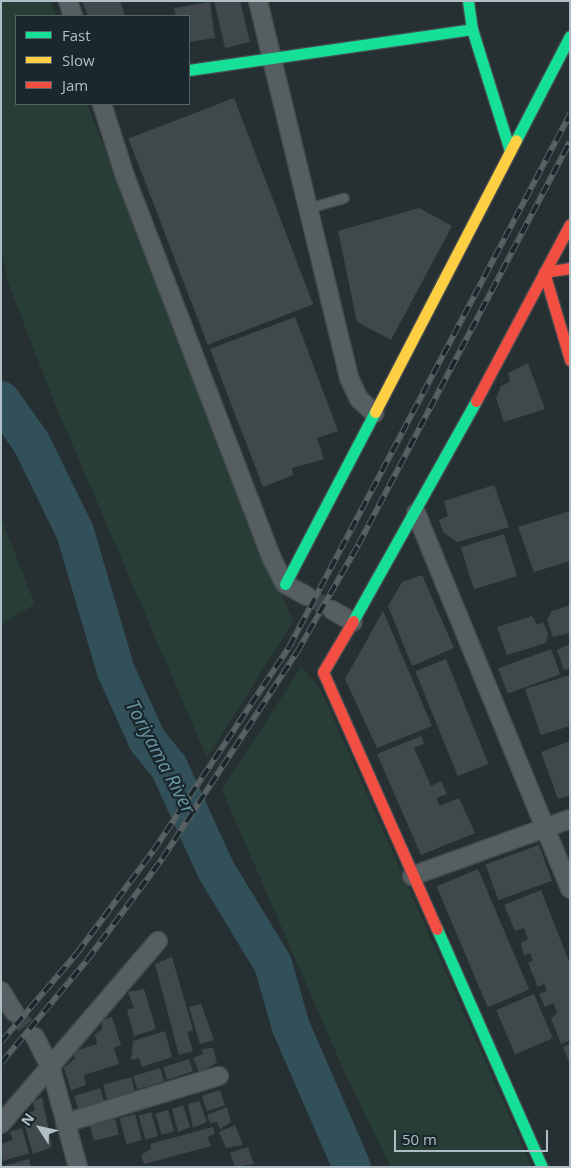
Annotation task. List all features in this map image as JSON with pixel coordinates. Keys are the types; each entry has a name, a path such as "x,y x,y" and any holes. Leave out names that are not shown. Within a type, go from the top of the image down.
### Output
{"street":[{"path":"68,1 73,15"},
{"path":"258,1 350,380 360,399 374,413"},
{"path":"468,1 472,29 510,152"},
{"path":"190,70 472,29"},
{"path":"285,584 570,36"},
{"path":"102,105 126,176 285,584 307,596"},
{"path":"542,1167 323,672 416,513 570,224"},
{"path":"544,272 570,268"},
{"path":"544,272 570,360"},
{"path":"416,513 570,889"},
{"path":"332,610 353,622"},
{"path":"412,876 570,819"},
{"path":"1,1124 51,1069 158,941"},
{"path":"1,991 14,1012"},
{"path":"35,1037 51,1069 78,1167"},
{"path":"65,1123 220,1076"}],"lane":[{"path":"308,208 344,198"}],"green space":[{"path":"1,1 51,1 56,15 15,15 15,105 87,105 293,622 207,758 55,404 9,285 1,253"},
{"path":"1,518 35,604 1,625"},
{"path":"301,667 320,688 532,1167 391,1167 344,1071 222,790"}],"building":[{"path":"82,1 120,1 125,15 88,15"},
{"path":"214,1 240,1 250,42 225,48"},
{"path":"210,2 215,38 190,42 190,15 176,15 174,8"},
{"path":"234,98 313,304 208,345 129,138"},
{"path":"419,208 452,226 391,340 357,322 338,231"},
{"path":"295,317 338,431 317,438 324,459 292,468 293,475 263,487 210,349"},
{"path":"528,363 545,409 504,422 496,398 501,386 510,382 508,373"},
{"path":"494,485 509,527 457,542 443,532 439,520 448,516 444,501"},
{"path":"570,511 570,561 534,572 518,527"},
{"path":"504,534 517,576 474,589 461,547"},
{"path":"422,575 454,648 412,666 388,606 402,582"},
{"path":"570,605 570,633 553,637 547,620 552,611"},
{"path":"383,611 432,726 377,748 345,679"},
{"path":"532,616 537,625 543,622 548,633 546,643 507,655 497,627"},
{"path":"570,644 570,668 564,670 557,650"},
{"path":"551,649 560,674 508,694 498,668"},
{"path":"446,659 488,764 458,776 415,671"},
{"path":"570,675 570,726 541,735 525,689"},
{"path":"421,736 424,744 414,748 431,786 441,781 447,794 436,798 440,806 459,798 475,833 421,855 377,754"},
{"path":"570,741 570,795 558,799 541,752"},
{"path":"539,845 552,881 498,900 485,864"},
{"path":"478,869 529,990 488,1007 437,887"},
{"path":"541,890 570,964 570,1040 561,1044 551,1018 557,1013 554,1003 545,1007 539,994 547,991 544,984 538,987 528,963 533,960 530,953 524,955 521,943 528,939 524,928 515,931 504,905"},
{"path":"172,957 193,1030 187,1032 193,1051 179,1055 155,964"},
{"path":"144,989 156,1029 134,1036 127,1010 134,1008 128,992"},
{"path":"534,994 553,1038 515,1054 496,1010"},
{"path":"201,1004 214,1040 200,1044 189,1007"},
{"path":"112,1017 121,1045 114,1048 119,1064 84,1075 86,1085 71,1090 64,1068 75,1058 73,1052 97,1044 95,1034 102,1030 102,1020"},
{"path":"165,1031 172,1057 142,1067 139,1058 131,1060 133,1041"},
{"path":"570,1044 570,1065 563,1047"},
{"path":"213,1048 217,1063 199,1072 193,1058 203,1054 202,1049"},
{"path":"189,1059 193,1071 167,1080 163,1067"},
{"path":"160,1068 164,1081 137,1090 133,1076"},
{"path":"131,1077 135,1091 107,1099 103,1085"},
{"path":"100,1088 104,1101 78,1109 74,1096"},
{"path":"220,1090 225,1105 207,1111 202,1096"},
{"path":"42,1097 52,1147 33,1154 22,1116 35,1110 33,1102"},
{"path":"199,1101 207,1122 193,1128 188,1104"},
{"path":"183,1105 190,1127 178,1132 172,1109"},
{"path":"227,1107 231,1122 220,1129 217,1122 210,1123 207,1115"},
{"path":"168,1110 174,1131 162,1135 156,1114"},
{"path":"151,1112 158,1136 145,1140 139,1116"},
{"path":"135,1114 142,1140 127,1144 120,1118"},
{"path":"115,1119 119,1135 94,1141 90,1125"},
{"path":"235,1125 243,1145 226,1148 219,1132"},
{"path":"213,1127 215,1134 207,1137 211,1146 144,1164 141,1155 151,1149 150,1144"},
{"path":"22,1128 29,1153 3,1161 1,1144 13,1140 10,1132"},
{"path":"248,1147 254,1164 235,1167 230,1153"},
{"path":"29,1159 31,1167 3,1167 3,1166"}],"waterway":[{"name":"Toriyama River","path":"1,400 31,442 75,532 116,671 147,740 169,767 216,870 273,964 291,1027 352,1167"}],"tunnel":[{"path":"307,596 332,610"},
{"path":"14,1012 35,1037"}],"railway":[{"path":"1,1042 77,953 153,851 289,647 570,114"},
{"path":"1,1063 87,960 162,859 297,652 358,545 570,142"}],"traffic: fast":[{"path":"468,1 472,29 510,151"},
{"path":"190,70 472,29"},
{"path":"516,140 570,36"},
{"path":"353,621 476,401"},
{"path":"285,584 375,412"},
{"path":"437,929 542,1167"}],"traffic: slow":[{"path":"375,412 516,140"}],"traffic: jam":[{"path":"476,401 570,224"},
{"path":"570,268 544,272 570,360"},
{"path":"353,621 323,672 437,929"}]}
